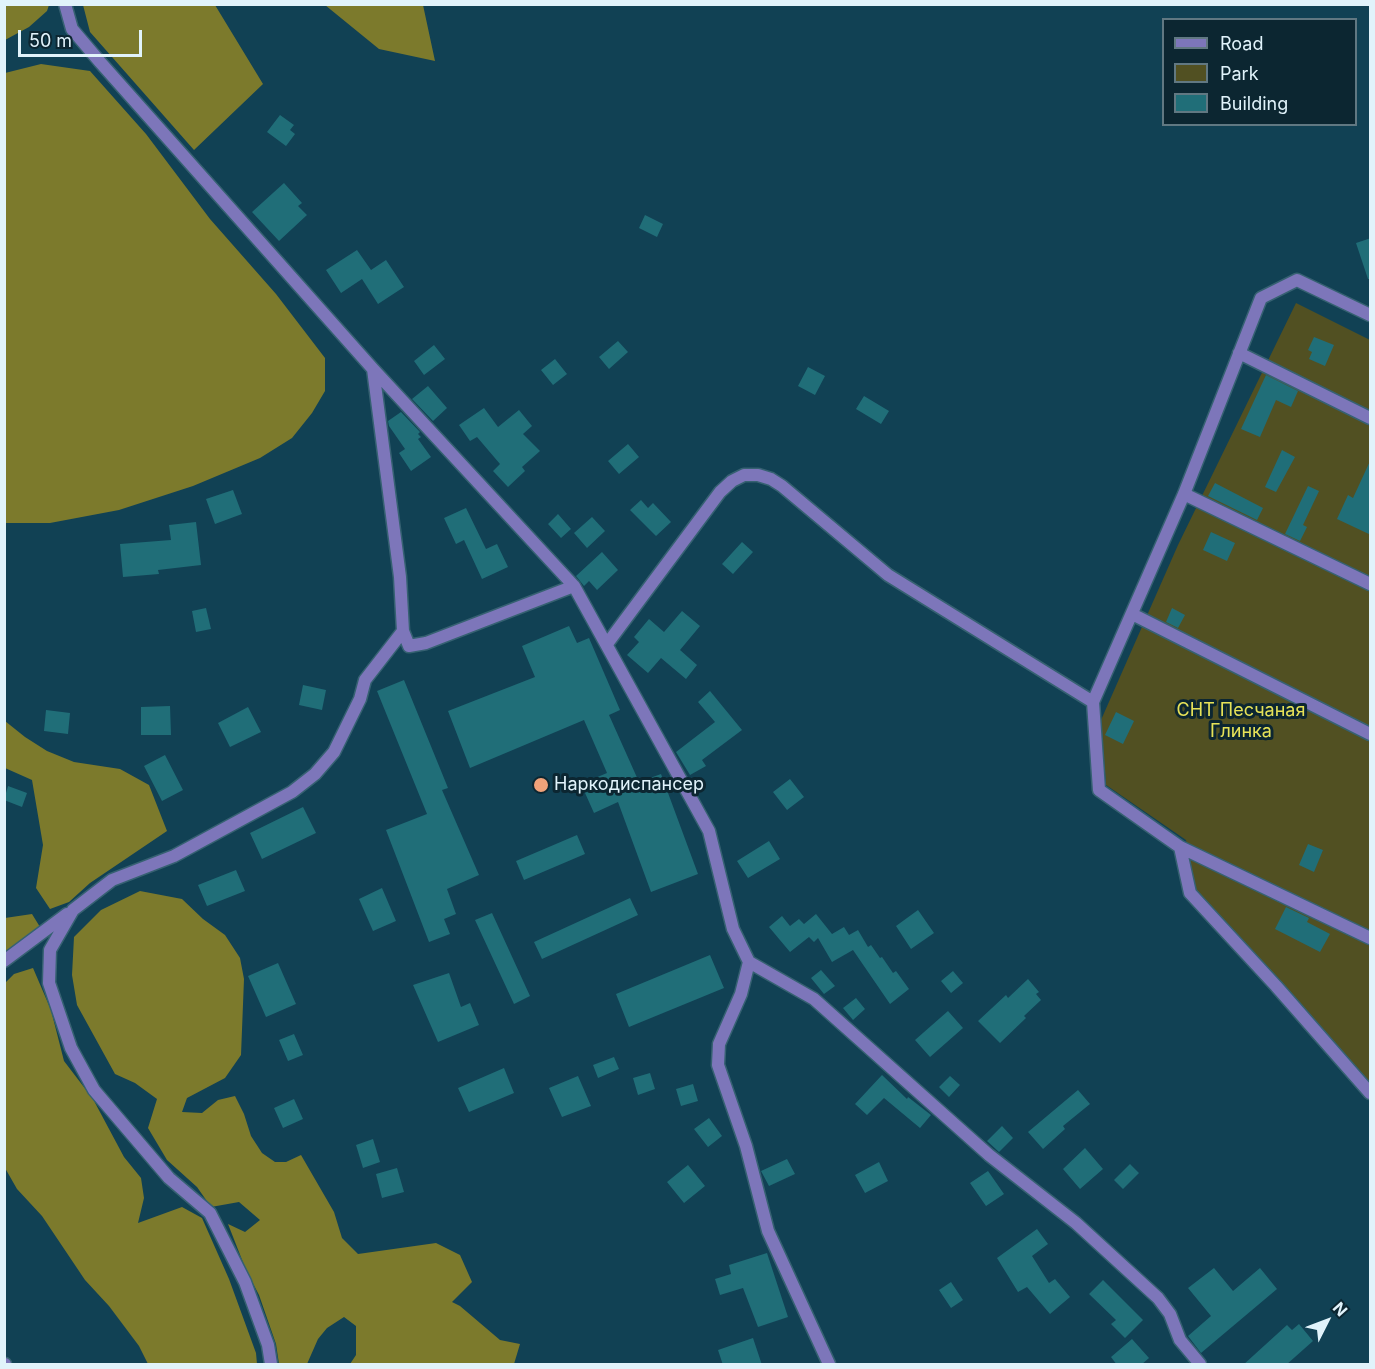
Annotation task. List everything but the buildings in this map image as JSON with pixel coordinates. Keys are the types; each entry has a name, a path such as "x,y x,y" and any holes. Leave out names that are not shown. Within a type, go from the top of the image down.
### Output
{"street":[{"path":"66,4 72,29 374,369 574,586 709,831 733,929 749,962 814,999 989,1155 1076,1223 1158,1298 1170,1314 1180,1340 1200,1365"},
{"path":"1371,315 1296,280 1261,298 1184,494 1093,702 1100,790 1180,847 1371,938"},
{"path":"1239,353 1371,418"},
{"path":"374,369 400,577 403,631 409,646 426,644 574,586"},
{"path":"607,644 720,492 732,481 744,475 758,475 782,486 888,575 1093,702"},
{"path":"1184,494 1371,584"},
{"path":"1132,614 1371,734"},
{"path":"4,961 112,880 174,856 292,792 315,774 334,752 360,699 365,680 403,631"},
{"path":"1180,847 1190,893 1371,1093"},
{"path":"73,909 50,950 49,961 49,983 71,1048 94,1090 169,1178 210,1213 245,1282 268,1345 272,1365"},
{"path":"749,962 741,994 719,1044 718,1065 746,1146 768,1232 829,1365"}],"green space":[{"name":"СНТ Песчаная Глинка","path":"1296,303 1370,340 1370,1082 1194,889 1186,840 1106,785 1101,720 1178,545"}],"shaded area":[{"path":"5,4 49,5 47,11 29,27 5,40"},
{"path":"83,5 215,5 263,84 194,150 90,32"},
{"path":"325,5 423,5 435,61 379,49"},
{"path":"41,64 90,71 146,134 210,219 276,294 325,358 325,391 312,413 292,438 260,458 193,486 119,510 50,523 5,523 5,73"},
{"path":"5,721 47,751 74,762 120,769 149,785 167,831 90,883 69,902 50,909 36,888 43,845 32,780 5,768"},
{"path":"140,891 182,899 203,919 225,935 240,958 244,979 241,1055 225,1078 187,1098 182,1112 202,1113 218,1100 235,1096 251,1136 262,1153 275,1162 286,1162 301,1155 334,1212 342,1238 358,1254 436,1243 460,1255 472,1282 452,1302 460,1306 500,1340 520,1344 514,1364 350,1364 356,1355 356,1326 344,1317 327,1328 318,1339 307,1364 279,1364 276,1344 259,1295 246,1270 228,1224 245,1232 260,1220 239,1202 211,1207 197,1187 167,1160 148,1128 157,1099 135,1083 115,1074 77,1005 72,975 74,937 101,910"},
{"path":"32,914 40,927 5,953 5,918"},
{"path":"33,968 51,1010 64,1061 93,1099 124,1157 141,1178 144,1198 138,1223 182,1207 202,1218 229,1279 256,1353 257,1364 148,1364 139,1346 109,1306 85,1280 42,1216 17,1189 5,1168 5,983 14,974"}],"place":[{"name":"Наркодиспансер","path":"541,785"}]}
